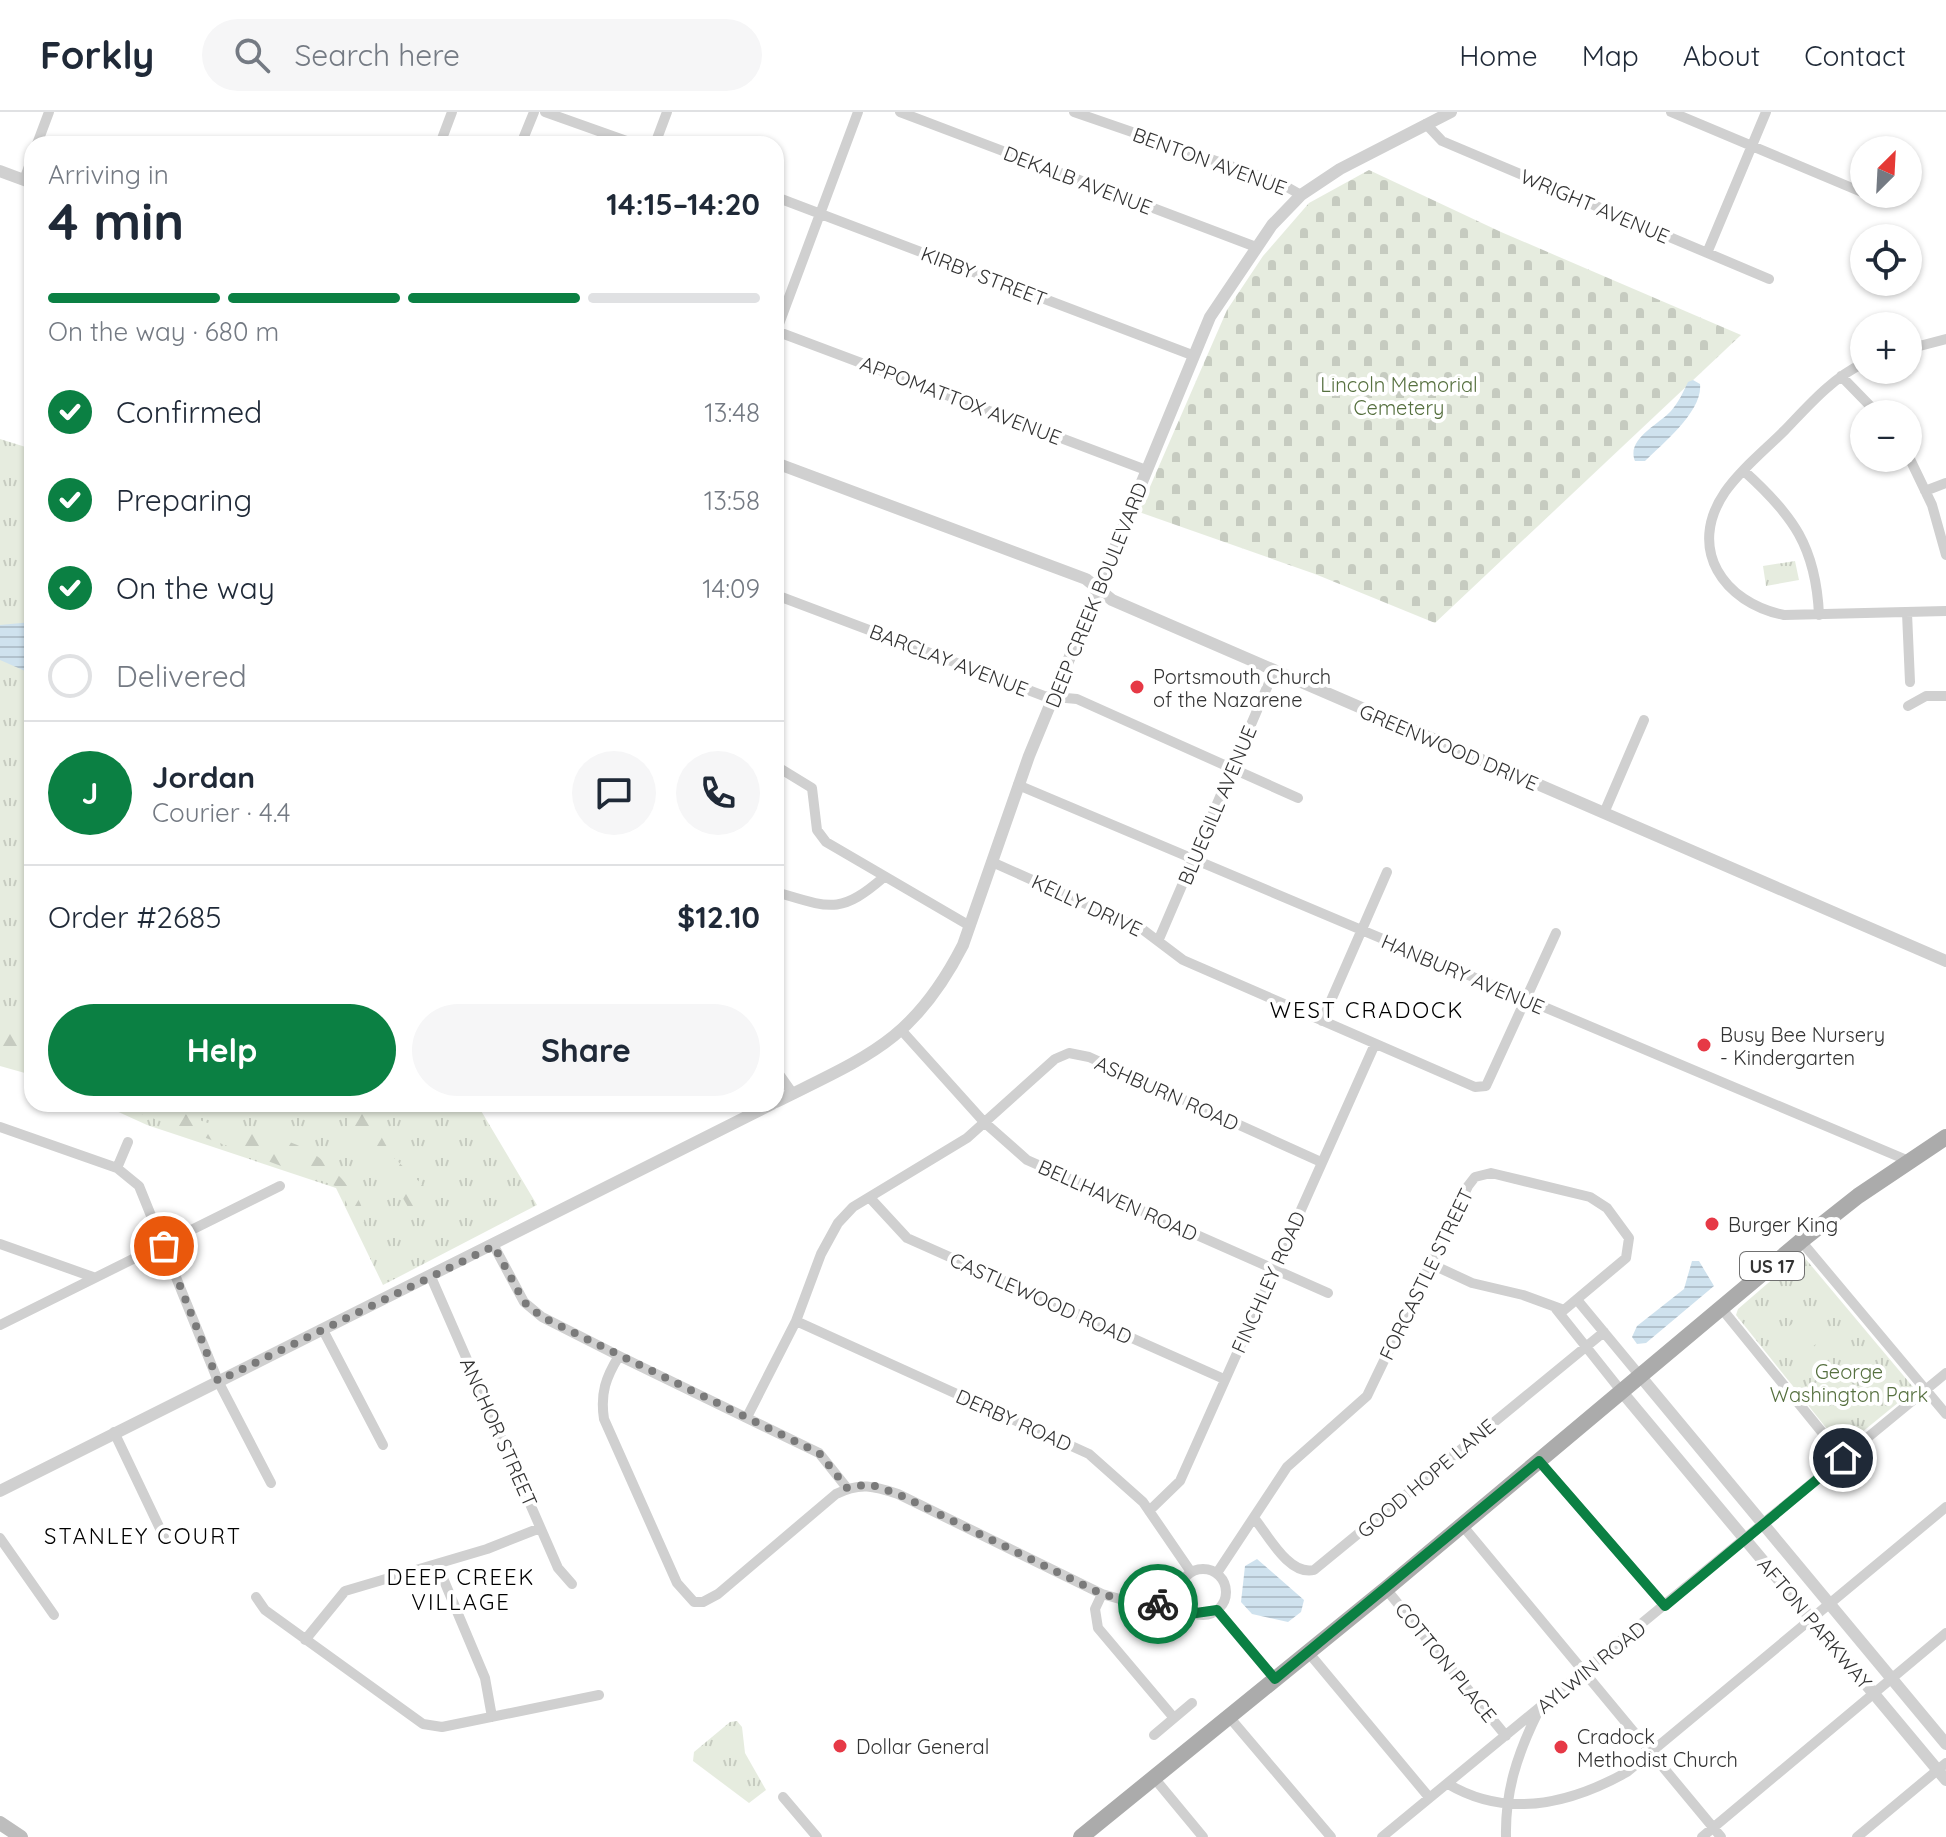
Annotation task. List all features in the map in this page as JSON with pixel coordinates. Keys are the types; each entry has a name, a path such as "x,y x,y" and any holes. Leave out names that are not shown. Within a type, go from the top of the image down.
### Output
{"main road":[{"name":"US 17","path":"1081,1837 1386,1589 1801,1241 1946,1137"},
{"path":"0,1823 21,1837"}],"street":[{"path":"40,136 49,112"},
{"path":"443,136 452,112"},
{"path":"524,136 534,112"},
{"path":"545,112 612,136"},
{"path":"658,136 667,112"},
{"path":"784,310 858,112"},
{"name":"DEKALB AVENUE","path":"900,112 1256,247"},
{"name":"BENTON AVENUE","path":"1074,112 1280,183 1301,195"},
{"name":"DEEP CREEK BOULEVARD","path":"784,1098 858,1061 903,1032 950,970 970,926 1018,785 1192,355 1210,317 1256,247 1301,195 1340,169 1451,112"},
{"path":"1671,112 1850,188"},
{"path":"1707,253 1766,112"},
{"name":"WRIGHT AVENUE","path":"1426,124 1442,141 1769,279"},
{"path":"0,171 24,180"},
{"name":"KIRBY STREET","path":"784,200 1192,355"},
{"name":"APPOMATTOX AVENUE","path":"784,334 1146,470"},
{"path":"1922,345 1946,339"},
{"path":"1850,371 1841,376 1725,492 1710,528 1714,565 1723,581 1748,604 1784,615 1946,611"},
{"path":"1841,376 1864,400"},
{"name":"GREENWOOD DRIVE","path":"784,466 1086,579 1112,600 1946,961"},
{"path":"1744,471 1772,496 1802,537 1817,583 1819,615"},
{"path":"1916,472 1946,555"},
{"path":"1925,491 1946,483"},
{"name":"BARCLAY AVENUE","path":"784,598 1044,696 1077,699 1298,798"},
{"path":"1907,613 1910,682"},
{"name":"BLUEGILL AVENUE","path":"1159,939 1274,671"},
{"path":"1908,706 1926,696 1946,696"},
{"path":"1604,813 1644,720"},
{"path":"784,771 812,788 817,830 826,842 970,926"},
{"name":"HANBURY AVENUE","path":"1018,785 1909,1161"},
{"name":"KELLY DRIVE","path":"992,862 1159,939 1183,960 1475,1087 1486,1086 1523,999"},
{"path":"1322,1021 1387,872"},
{"path":"784,894 840,906 857,900 884,877"},
{"path":"1523,999 1556,933"},
{"name":"BELLHAVEN ROAD","path":"903,1032 984,1122 1027,1160 1328,1293"},
{"name":"FINCHLEY ROAD","path":"1149,1511 1180,1481 1375,1044"},
{"name":"ASHBURN ROAD","path":"984,1122 1055,1059 1069,1053 1089,1057 1321,1162"},
{"path":"784,1081 793,1094"},
{"name":"DEEP CREEK BOULEVARD","path":"0,1491 756,1112"},
{"path":"747,1417 796,1321 821,1254 838,1223 853,1207 954,1147 984,1122"},
{"path":"0,1127 117,1168 139,1186 218,1381 271,1483"},
{"path":"117,1168 128,1142"},
{"name":"FORCASTLE STREET","path":"1217,1573 1287,1467 1367,1396 1475,1177 1491,1173 1581,1194 1607,1208 1629,1238 1630,1246 1621,1263 1578,1301"},
{"path":"0,1325 280,1186"},
{"name":"CASTLEWOOD ROAD","path":"871,1199 907,1238 1224,1379"},
{"path":"1801,1241 1946,1414"},
{"path":"0,1244 93,1277"},
{"path":"494,1246 524,1302 542,1317 819,1453 847,1488"},
{"path":"1431,1264 1472,1283 1523,1295 1556,1309 1570,1308 1578,1301 1641,1377"},
{"name":"ANCHOR STREET","path":"431,1277 558,1568 572,1584"},
{"path":"1556,1309 1622,1392"},
{"path":"1722,1309 1843,1458"},
{"name":"DERBY ROAD","path":"796,1321 1089,1454 1114,1472 1149,1511 1191,1572"},
{"path":"323,1330 383,1445"},
{"name":"GOOD HOPE LANE","path":"1254,1518 1294,1566 1304,1571 1314,1570 1604,1332"},
{"path":"619,1356 606,1377 601,1400 604,1419 677,1583 694,1602 703,1602 718,1594 847,1488 869,1484 898,1494 1102,1594 1141,1605 1165,1604 1181,1598"},
{"name":"AYLWIN ROAD","path":"1382,1837 1428,1796 1448,1784 1946,1373"},
{"name":"AFTON PARKWAY","path":"1641,1377 1946,1744"},
{"name":"AFTON PARKWAY","path":"1622,1392 1873,1693 1943,1771"},
{"path":"114,1432 164,1537"},
{"path":"1539,1461 1665,1606"},
{"path":"1448,1784 1483,1801 1505,1805 1570,1798 1604,1785 1650,1753 1946,1507"},
{"path":"1462,1525 1721,1837"},
{"path":"305,1640 345,1591 437,1564 540,1528"},
{"path":"0,1538 54,1615"},
{"path":"437,1564 485,1678 492,1717"},
{"path":"1204,1569 1217,1573 1226,1592 1217,1610 1196,1613 1181,1598 1182,1583 1191,1572 1204,1569"},
{"name":"COTTON PLACE","path":"1386,1589 1506,1736"},
{"path":"1102,1594 1095,1609 1098,1628 1174,1718"},
{"path":"256,1597 265,1610 423,1724 442,1727 599,1695"},
{"path":"1217,1610 1275,1679"},
{"path":"1702,1837 1946,1633"},
{"path":"1308,1652 1428,1796"},
{"path":"1154,1735 1192,1703"},
{"path":"1506,1837 1505,1805 1523,1744 1539,1709"},
{"path":"1230,1718 1331,1837"},
{"path":"1857,1837 1943,1771"},
{"path":"1155,1779 1203,1837"},
{"path":"783,1797 817,1837"}],"green space":[{"name":"Lincoln Memorial Cemetery","path":"1369,170 1501,232 1741,335 1435,623 1315,574 1139,512 1227,310 1263,256 1309,203"},
{"path":"0,439 24,446 24,1073 0,1066"},
{"path":"1795,561 1799,580 1766,586 1763,566"},
{"path":"0,1028 24,1037 24,1070 0,1062"},
{"path":"119,1112 482,1112 537,1205 383,1285 336,1188 147,1125"},
{"path":"136,1112 182,1112 209,1123 302,1147 332,1169 351,1190 361,1206 364,1222 358,1225 338,1187"},
{"path":"348,1112 367,1112 392,1156 427,1189 432,1204 421,1217 412,1214 388,1172 349,1130"},
{"name":"George Washington Park","path":"1804,1257 1913,1387 1910,1393 1845,1446 1839,1444 1736,1315 1738,1309 1797,1258"},
{"path":"1811,1309 1830,1333 1797,1359 1778,1335"},
{"path":"737,1721 742,1727 745,1753 766,1790 749,1803 693,1761 694,1752 730,1722"}],"water":[{"path":"1693,380 1700,384 1699,394 1689,415 1645,461 1635,461 1633,453 1639,439 1671,411 1688,382"},
{"path":"24,623 24,670 0,660 0,625"},
{"path":"1692,1261 1699,1261 1714,1286 1646,1343 1637,1344 1632,1337 1637,1326 1684,1289"},
{"path":"1257,1559 1304,1600 1301,1612 1288,1622 1252,1614 1241,1602 1245,1566"}],"way so far":[{"path":"164,1246 218,1381 494,1246 524,1302 542,1317 819,1453 847,1488 869,1484 898,1494 1102,1594 1141,1605 1158,1604"}],"place":[{"name":"Portsmouth Church of the Nazarene","path":"1137,687"},
{"name":"Busy Bee Nursery - Kindergarten","path":"1704,1045"},
{"name":"Burger King","path":"1712,1224"},
{"name":"Dollar General","path":"840,1746"},
{"name":"Cradock Methodist Church","path":"1561,1747"}],"district":[{"name":"WEST CRADOCK","path":"1367,1010"},
{"name":"STANLEY COURT","path":"143,1536"},
{"name":"DEEP CREEK VILLAGE","path":"461,1590"}],"route":[{"path":"1158,1604 1181,1598 1184,1605 1196,1613 1203,1615 1217,1610 1275,1679 1539,1461 1665,1606 1843,1458"}]}
